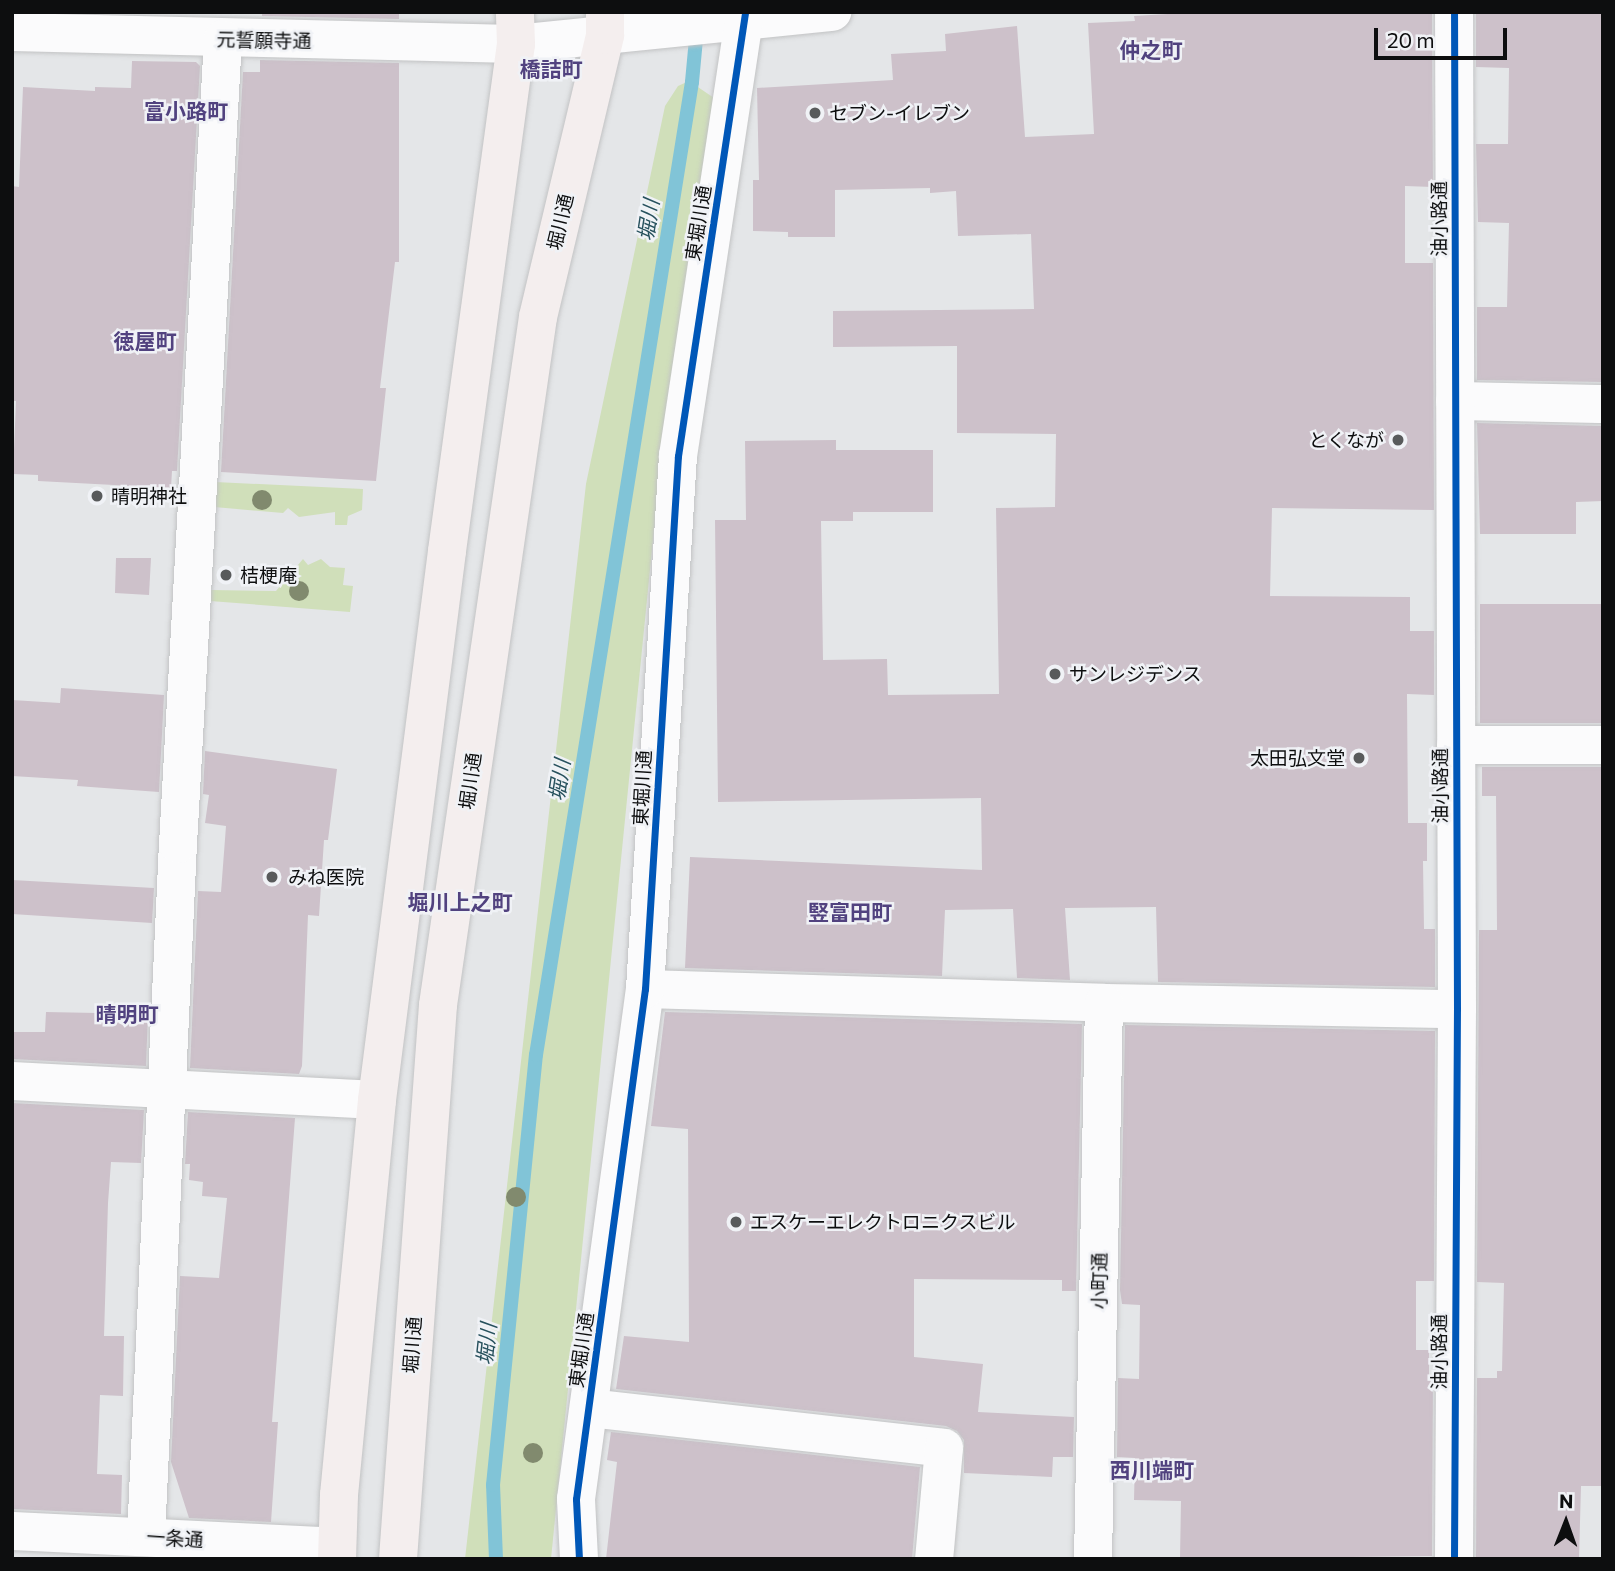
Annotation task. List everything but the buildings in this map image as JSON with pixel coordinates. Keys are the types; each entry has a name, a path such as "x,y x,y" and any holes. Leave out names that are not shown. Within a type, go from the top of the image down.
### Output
{"main road":[{"name":"堀川通","path":"398,1559 438,1005 538,317 605,23"},
{"path":"337,1553 339,1495 377,1100 516,28"}],"street":[{"path":"727,20 832,12"},
{"name":"油小路通","path":"1454,12 1457,1009 1454,1559"},
{"name":"元誓願寺通","path":"12,32 223,39 727,20"},
{"name":"東堀川通","path":"579,1559 576,1499 645,989 678,456 727,20"},
{"path":"134,1543 168,1087 185,709 223,39"},
{"path":"1455,401 1603,404"},
{"path":"1456,745 1603,745"},
{"path":"645,989 1104,1003 1457,1009"},
{"name":"小町通","path":"1093,1559 1104,1003"},
{"path":"12,1081 168,1087 377,1100"},
{"path":"589,1408 944,1448 934,1559"},
{"name":"一条通","path":"12,1531 134,1543 337,1553"}],"green space":[{"path":"689,81 717,100 662,450 551,1559 465,1559 586,484 665,106 678,86"},
{"path":"215,482 363,489 362,510 348,516 347,525 335,525 335,512 299,517 288,508 283,513 214,507"},
{"path":"303,559 308,565 321,559 330,567 345,568 343,585 353,586 350,612 210,601 211,590 276,591"}],"waterway":[{"name":"堀川","path":"496,1559 493,1485 536,1055 692,82 697,28"}],"cycle path":[{"path":"579,1559 576,1499 645,989 678,456 745,12"},
{"path":"1454,12 1457,1009 1454,1559"}],"place":[{"name":"セブン-イレブン","path":"815,113"},
{"name":"とくなが","path":"1398,440"},
{"name":"晴明神社","path":"97,496"},
{"name":"桔梗庵","path":"226,575"},
{"name":"サンレジデンス","path":"1055,674"},
{"name":"太田弘文堂","path":"1359,758"},
{"name":"みね医院","path":"272,877"},
{"name":"エスケーエレクトロニクスビル","path":"736,1222"}],"district":[{"name":"仲之町","path":"1151,50"},
{"name":"橋詰町","path":"551,69"},
{"name":"富小路町","path":"186,111"},
{"name":"徳屋町","path":"145,341"},
{"name":"堀川上之町","path":"460,902"},
{"name":"竪富田町","path":"850,912"},
{"name":"晴明町","path":"127,1014"},
{"name":"西川端町","path":"1152,1470"}]}
